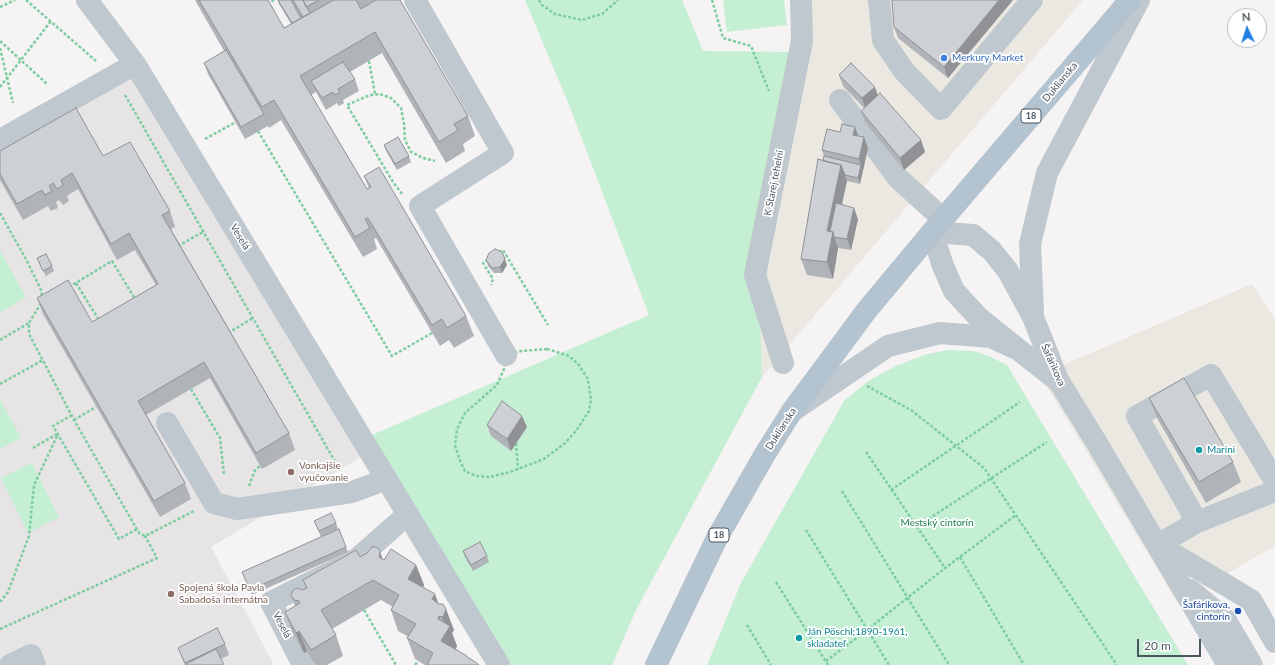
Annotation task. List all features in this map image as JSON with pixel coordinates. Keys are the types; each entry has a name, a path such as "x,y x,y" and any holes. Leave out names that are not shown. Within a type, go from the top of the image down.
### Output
{"main road":[{"name":"Duklianska","path":"656,665 717,538 765,454 792,411 867,310 1130,0"}],"street":[{"name":"Veselá","path":"87,0 135,64 499,665"},
{"path":"416,0 503,152 420,206 506,354"},
{"name":"K Starej tehelni","path":"782,363 755,275 802,41 801,0"},
{"path":"879,0 883,40 904,71 941,109 1032,0"},
{"path":"1033,317 1030,244 1047,173 1139,0"},
{"path":"0,140 135,64"},
{"path":"840,100 898,178 938,225 942,266 954,291 978,317 1058,380"},
{"name":"Šafárikova","path":"938,225 973,235 992,251 1008,271 1033,317 1058,380 1228,665"},
{"path":"792,411 888,346 940,334 991,337 1019,350"},
{"path":"1197,522 1137,416 1211,375 1275,481"},
{"path":"167,423 214,503 237,509 352,492 387,479"},
{"path":"1275,491 1197,522 1157,545 1251,600 1275,642"},
{"name":"Veselá","path":"303,665 271,602 357,559 408,514"},
{"path":"1178,581 1225,620 1252,665"},
{"path":"10,665 31,655 36,665"}],"path":[{"path":"0,7 15,0"},
{"path":"26,0 114,76 352,492"},
{"path":"266,4 274,0"},
{"path":"539,0 542,5 554,14 582,20 602,14 618,0"},
{"path":"712,0 723,38 751,46 770,94"},
{"path":"0,87 51,21"},
{"path":"0,41 47,84"},
{"path":"0,48 13,103"},
{"path":"369,61 375,94"},
{"path":"420,206 405,197 393,182 347,105 375,94 380,94 391,98 401,108 405,140 411,152 423,158 435,161"},
{"path":"220,131 236,122"},
{"path":"258,131 392,356 432,333"},
{"path":"0,213 27,261 42,292 40,304 29,323 0,340"},
{"path":"177,247 203,232"},
{"path":"496,254 503,250 548,325"},
{"path":"477,304 488,295 493,279 483,263 490,259"},
{"path":"64,290 112,261 135,300"},
{"path":"76,283 100,321"},
{"path":"40,304 46,300"},
{"path":"227,334 253,318"},
{"path":"0,629 157,558 145,536 137,529 74,420 29,334 29,323"},
{"path":"547,349 568,356 578,364 588,379 591,400 589,411 576,431 565,443 544,459 518,469 490,477 476,476 465,471 461,463 455,446 457,429 465,413 497,385 504,369 506,354 547,349"},
{"path":"0,384 43,360"},
{"path":"866,386 911,410 984,468 1117,665"},
{"path":"190,389 220,438 224,478 205,488"},
{"path":"891,490 1020,402"},
{"path":"74,420 96,407"},
{"path":"72,415 53,426 119,539 137,529"},
{"path":"33,448 58,434"},
{"path":"0,602 8,592 29,536 34,486 58,434"},
{"path":"916,527 1047,442"},
{"path":"516,443 518,469"},
{"path":"866,452 945,568"},
{"path":"247,490 255,470 260,466"},
{"path":"842,491 949,665"},
{"path":"145,536 197,510"},
{"path":"826,661 945,568 1016,515"},
{"path":"806,530 889,665"},
{"path":"960,557 1024,665"},
{"path":"776,582 828,665"},
{"path":"364,610 396,665"},
{"path":"747,625 770,665"},
{"path":"415,665 418,660"}],"shaded area":[{"path":"793,0 1083,0 762,377 757,224 790,52"},
{"path":"135,64 366,454 211,547 274,665 0,665 0,140"},
{"path":"1252,284 1275,319 1275,546 1177,602 1040,375"}],"green space":[{"path":"525,0 682,0 703,51 790,52 757,224 762,377 636,610 612,665 503,665 358,441 649,315 569,105"},
{"path":"723,0 784,0 787,25 727,32"},
{"path":"0,251 26,297 0,313"},
{"name":"Mestský cintorín","path":"947,350 974,351 1007,365 1188,665 707,665 741,583 844,401 868,381 896,366 924,355"},
{"path":"0,399 21,438 0,449"},
{"path":"32,463 59,517 28,533 1,478"}],"building":[{"path":"199,0 268,0 284,28 332,0 356,0 361,9 376,0 400,0 468,116 454,124 458,130 439,142 375,32 300,76 367,189 371,187 364,176 379,167 466,316 447,328 442,319 432,325 368,218 365,219 370,228 355,237 274,100 262,107"},
{"path":"278,0 291,0 301,18 292,23"},
{"path":"293,0 303,0 310,13 303,17"},
{"path":"303,0 319,0 306,7"},
{"name":"Merkury Market","path":"892,0 999,0 944,67 894,27"},
{"path":"226,50 264,114 241,127 204,63"},
{"path":"343,62 355,79 338,89 340,92 335,95 333,92 322,98 311,81"},
{"path":"851,63 875,87 862,98 839,75"},
{"path":"880,93 921,140 900,158 861,111"},
{"path":"76,108 103,156 130,142 170,211 162,215 289,433 256,453 204,362 138,401 185,483 154,501 37,298 68,280 92,322 158,284 129,233 111,244 72,173 61,180 63,185 57,189 53,183 49,186 52,191 45,195 42,190 17,204 0,174 0,151"},
{"path":"842,124 855,127 853,135 864,137 859,159 822,150 827,129 840,132"},
{"path":"398,137 409,156 395,164 384,145"},
{"path":"824,156 861,165 858,178 845,175 841,165 823,161"},
{"path":"818,159 841,165 827,231 833,232 827,262 801,259"},
{"path":"836,203 854,208 847,239 834,237 833,232 830,231"},
{"path":"495,249 502,252 505,259 500,267 492,268 486,260 489,253"},
{"path":"46,254 52,266 43,271 37,258"},
{"name":"Marini","path":"1184,378 1233,462 1199,482 1149,398"},
{"path":"502,401 522,416 507,439 487,425"},
{"path":"331,513 336,523 319,531 314,521"},
{"path":"339,529 346,547 250,590 242,572"},
{"path":"480,542 487,556 471,565 463,551"},
{"path":"372,547 379,549 379,557 384,560 391,549 416,565 408,579 435,594 432,599 439,604 443,604 446,609 444,615 442,617 439,616 438,619 450,626 441,641 467,656 479,665 427,665 433,653 407,638 416,624 391,610 399,595 373,580 321,610 336,635 311,650 299,631 296,633 285,612 300,603 299,601 294,600 291,595 293,590 297,588 302,590 307,588 303,580 356,550 360,557 367,553"},
{"path":"217,628 225,644 185,663 178,648"},
{"path":"216,649 224,665 186,665 186,664"}],"place":[{"name":"Merkury Market","path":"944,58"},
{"name":"Marini","path":"1199,450"},
{"name":"Vonkajšie vyučovanie","path":"291,472"},
{"name":"Spojená škola Pavla Sabadoša internátna","path":"171,594"},
{"name":"Šafárikova, cintorín","path":"1238,611"},
{"name":"Ján Pöschl;1890-1961, skladateľ","path":"799,638"}]}
